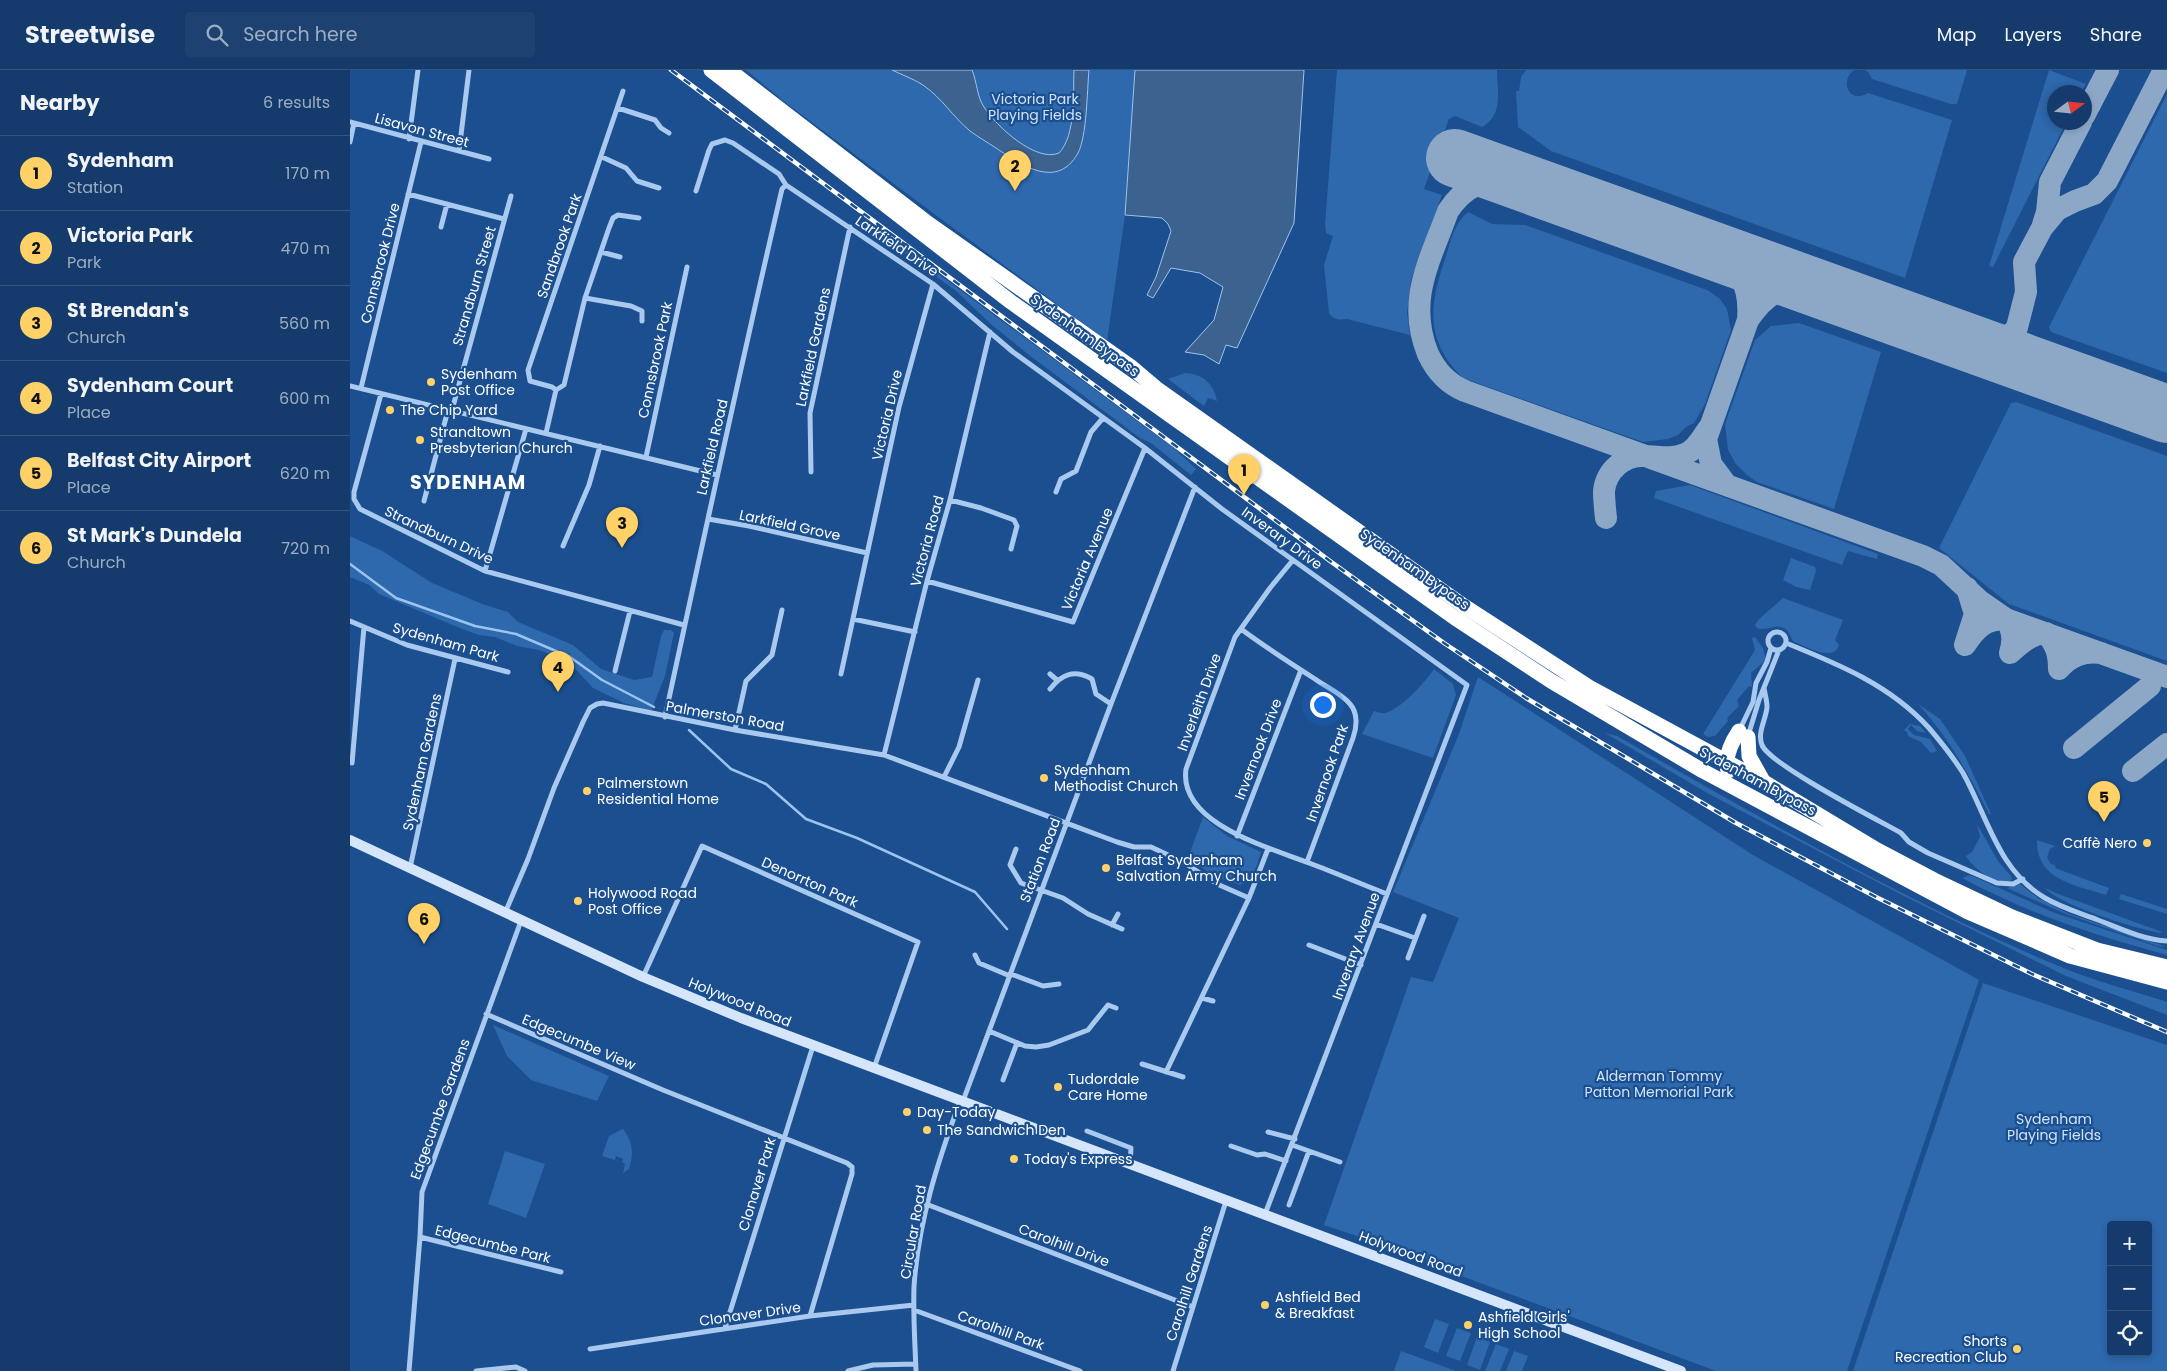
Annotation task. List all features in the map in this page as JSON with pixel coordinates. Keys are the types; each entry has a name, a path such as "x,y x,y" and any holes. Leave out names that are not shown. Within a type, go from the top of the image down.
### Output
{"highway":[{"name":"Sydenham Bypass","path":"711,70 1011,302 1455,618 1580,699 1703,771 1966,911 2070,956 2167,982"},
{"name":"Sydenham Bypass","path":"729,70 918,215 1008,281 1464,606 1589,687 1764,782 1934,880 2012,916 2097,950 2167,966"},
{"path":"1740,736 1727,762 1729,776 1744,792"},
{"path":"1691,742 1716,744 1740,736"},
{"path":"1740,736 1764,782"}],"main road":[{"name":"Holywood Road","path":"350,840 642,977 813,1046 1682,1371"}],"street":[{"path":"409,139 418,70"},
{"path":"459,151 469,70"},
{"name":"Sandbrook Park","path":"556,390 552,387 530,381 528,370 623,91"},
{"path":"618,108 655,120 661,128 669,133"},
{"path":"350,142 352,123"},
{"name":"Lisavon Street","path":"352,123 489,159"},
{"name":"Larkfield Drive","path":"696,191 712,144 725,140 733,143 779,174 786,185 933,284 990,332"},
{"name":"Connsbrook Drive","path":"360,388 421,142"},
{"path":"602,157 626,168 637,181 659,188"},
{"name":"Larkfield Road","path":"665,717 717,474 782,188 786,185"},
{"path":"408,194 504,219"},
{"name":"Strandburn Street","path":"424,501 511,196"},
{"path":"441,227 447,204"},
{"path":"546,433 556,390 564,385 586,298 613,218 623,214 639,218"},
{"name":"Larkfield Gardens","path":"811,472 810,413 850,227"},
{"path":"601,252 620,257"},
{"name":"Connsbrook Park","path":"646,457 687,267"},
{"name":"Victoria Drive","path":"841,674 899,407 933,284"},
{"path":"586,298 632,306 642,311 642,321"},
{"name":"Inverary Drive","path":"990,332 1293,560 1467,685"},
{"name":"Victoria Road","path":"884,755 927,581 950,500 990,332"},
{"path":"350,386 717,474"},
{"name":"Strandburn Drive","path":"381,394 354,492 356,505 364,512 485,572 684,626"},
{"path":"1056,492 1061,479 1076,471 1091,432 1102,418"},
{"path":"485,572 526,429"},
{"path":"564,546 588,485 600,446"},
{"name":"Victoria Avenue","path":"927,581 1073,622 1145,448"},
{"name":"Station Road","path":"961,1102 1195,487"},
{"path":"950,500 1005,515 1014,520 1017,526 1011,549"},
{"name":"Larkfield Grove","path":"708,519 749,526 867,553"},
{"name":"Inverleith Drive","path":"1293,560 1270,588 1241,629 1231,647 1184,777 1188,796 1202,810 1237,836 1387,894"},
{"path":"735,730 746,680 772,654 782,610"},
{"path":"616,671 630,611"},
{"path":"853,619 915,632"},
{"name":"Sydenham Park","path":"350,621 407,645 508,672"},
{"path":"352,763 364,627"},
{"name":"Invernook Park","path":"1241,629 1346,700 1354,712 1356,722 1353,738 1307,862"},
{"path":"1740,736 1753,702 1756,683 1767,662 1771,648 1768,639 1773,632 1779,632 1784,635 1786,643"},
{"path":"1740,736 1764,688 1779,650 1786,643"},
{"path":"1786,643 1838,664 1894,696 1927,725 1962,773 2001,852 2023,880 2046,898 2064,907 2139,935 2167,941"},
{"path":"1771,648 1779,650"},
{"name":"Sydenham Gardens","path":"410,869 455,659"},
{"name":"Invernook Drive","path":"1237,836 1301,670"},
{"path":"1050,689 1057,680 1074,673 1084,675 1092,679 1096,694 1111,704"},
{"path":"1050,674 1057,680"},
{"path":"944,777 960,747 978,680"},
{"name":"Inverary Avenue","path":"1265,1215 1467,685"},
{"path":"1764,688 1767,707 1760,735 1762,746 1772,758 1828,793 1901,833 1909,842 1938,858 1997,883 2013,884 2023,880"},
{"name":"Palmerston Road","path":"505,913 528,859 554,788 590,708 597,704 609,704 735,730 884,755 1003,801 1134,848 1151,847 1184,862 1217,884 1249,898"},
{"name":"Denorrton Park","path":"642,977 702,846 918,942 873,1069"},
{"path":"1016,849 1010,865 1021,883 1067,900 1088,914 1122,929"},
{"path":"1166,1072 1249,898 1268,849"},
{"path":"1112,926 1118,914"},
{"path":"1408,958 1424,916"},
{"name":"Edgecumbe Gardens","path":"409,1371 422,1192 521,921"},
{"path":"1376,924 1415,938"},
{"path":"1309,945 1361,965"},
{"path":"974,955 979,963 1010,975 1043,986 1059,984"},
{"path":"1202,998 1212,1001"},
{"path":"989,1031 1036,1048 1064,1040 1088,1030 1108,1005 1116,1008"},
{"name":"Edgecumbe View","path":"486,1014 663,1090 847,1163 852,1167 852,1174 810,1316"},
{"path":"1003,1080 1017,1042"},
{"name":"Clonaver Park","path":"725,1328 813,1046"},
{"path":"1142,1064 1183,1077"},
{"name":"Circular Road","path":"916,1371 914,1307 918,1252 926,1204 961,1102"},
{"path":"1088,1131 1131,1148 1130,1165"},
{"path":"1268,1132 1295,1139"},
{"path":"1292,1145 1340,1162"},
{"path":"1231,1146 1257,1155 1265,1154 1286,1161"},
{"path":"1289,1205 1309,1151"},
{"name":"Carolhill Gardens","path":"1173,1371 1226,1201"},
{"name":"Carolhill Drive","path":"926,1204 1193,1307"},
{"name":"Edgecumbe Park","path":"420,1237 561,1272"},
{"name":"Clonaver Drive","path":"590,1349 810,1316 914,1307"},
{"name":"Carolhill Park","path":"914,1307 1080,1371"},
{"path":"848,1371 873,1365 916,1364"},
{"path":"476,1371 516,1367 525,1371"}],"green space":[{"name":"Victoria Park Playing Fields","path":"746,70 1135,70 1125,215 1107,341 786,103"},
{"path":"1337,70 1497,70 1498,102 1494,116 1482,127 1455,116 1449,119 1424,189 1442,195 1411,280 1407,313 1410,335 1347,319 1337,319 1329,313 1324,265 1333,236 1326,233 1325,224"},
{"path":"1526,70 1854,70 1849,75 1847,81 1847,86 1852,94 1862,96 1868,93 1952,120 1905,278 1551,151 1518,127 1516,91 1519,91 1521,77"},
{"path":"1865,70 1967,70 1957,104 1951,104 1872,79"},
{"path":"2049,70 2086,84 2047,85 2047,130 2062,130 1993,267 1989,266"},
{"path":"2167,94 2167,373 2051,332 2049,327"},
{"path":"1468,212 1492,224 1525,225 1707,290 1720,299 1727,309 1731,330 1705,404 1694,423 1686,427 1678,435 1668,439 1643,442 1463,378 1441,349 1436,335 1434,305 1440,273 1451,238 1459,222"},
{"path":"898,244 1174,448 1196,469 1191,475 1151,443 1140,438 1029,355 992,325 956,291 896,247"},
{"path":"1799,323 1881,352 1834,509 1757,482 1736,464 1728,450 1725,424 1755,340 1771,326"},
{"path":"1185,373 1197,375 1207,381 1216,395 1217,401 1208,398 1204,406 1168,379"},
{"path":"2016,402 2167,456 2167,661 2009,604 1939,548 2011,403"},
{"path":"1690,485 1878,554 1877,559 1848,551 1842,565 1654,498 1656,491"},
{"path":"350,536 384,552 432,583 485,605 508,612 518,622 573,645 601,669 634,680 652,677 661,636 664,630 671,630 674,633 665,676 651,711 624,703 593,688 569,662 559,657 539,650 517,646 495,637 479,635 379,594 369,585 350,577"},
{"path":"1791,558 1815,567 1816,571 1810,590 1796,587 1783,580"},
{"path":"1783,598 1843,620 1835,640 1839,645 1836,650 1831,653 1819,652 1794,642 1788,631 1784,628 1757,628 1755,625 1759,619"},
{"path":"1755,637 1763,648 1766,660 1751,673 1752,687 1749,686 1737,700 1739,706 1727,718 1728,721 1715,736 1708,737 1703,734 1755,650 1752,638"},
{"path":"1434,669 1453,684 1456,695 1433,758 1362,734 1374,711 1385,713 1398,707 1425,681"},
{"name":"Alderman Tommy Patton Memorial Park","path":"1478,677 1753,855 1979,980 1847,1371 1716,1371 1456,1274 1437,1263 1324,1225 1411,977 1433,982 1459,918 1393,892 1459,734"},
{"path":"1918,704 1940,719 1965,756 1991,814 1989,814 1966,770"},
{"path":"1910,724 1920,726 1926,733 1917,731 1911,725 1908,729 1914,735 1930,739 1937,751 1931,753 1921,742 1908,736 1904,730"},
{"path":"1605,733 1617,736 1833,857 1944,914 2056,965 2167,1002 2167,1015 2066,976 1902,895 1709,794"},
{"path":"1203,817 1227,836 1261,852 1249,879 1240,885 1217,878 1188,858"},
{"path":"1977,824 1998,861 2011,876 2012,880 2006,882 1999,881 1986,876 1969,861 1966,856 1972,852 1980,837"},
{"path":"2037,840 2055,846 2050,849 2047,857 2050,863 2056,866 2055,868 2109,888 2106,895 2070,884 2050,872 2043,864 2038,853"},
{"path":"1970,875 2055,913 2167,950 2167,955 2088,932 2037,913 1962,878"},
{"path":"2020,884 2038,898 2067,913 2167,947 2158,946 2066,914 2007,888"},
{"path":"2045,888 2162,932 2135,927 2099,915 2065,901"},
{"path":"2121,894 2167,909 2167,914 2119,899"},
{"name":"Sydenham Playing Fields","path":"1983,983 2167,1045 2167,1371 1853,1371"},
{"path":"493,1025 609,1076 597,1101 531,1080 507,1056"},
{"path":"623,1129 631,1143 632,1158 629,1169 623,1173 625,1164 622,1162 623,1159 616,1156 615,1160 602,1156 609,1136"},
{"path":"505,1151 545,1164 526,1218 488,1204"},
{"path":"1435,1319 1449,1324 1438,1353 1424,1347"},
{"path":"1457,1328 1471,1333 1460,1361 1446,1356"},
{"path":"1477,1337 1490,1342 1480,1370 1467,1365"},
{"path":"1496,1344 1509,1349 1500,1371 1485,1371"},
{"path":"1401,1351 1456,1371 1394,1371"},
{"path":"1514,1351 1528,1356 1522,1371 1506,1371"}],"shaded area":[{"path":"892,70 972,70 982,103 998,124 1028,148 1050,155 1059,153 1068,136 1072,114 1074,70 1089,70 1085,125 1078,153 1069,164 1060,170 1038,171 1027,167 970,131 923,85"},
{"path":"1135,70 1304,70 1294,223 1237,348 1226,345 1219,364 1204,355 1185,352 1214,320 1223,287 1200,273 1171,268 1153,298 1147,295 1156,277 1171,231 1168,224 1162,218 1125,215"}],"waterway":[{"path":"350,564 396,598 475,626 516,634 570,657 602,680 654,707"},
{"path":"689,730 731,769 766,784 806,819 857,838 975,892 1007,929"}],"taxiway":[{"path":"2092,101 2108,70"},
{"path":"2077,130 2050,182 2047,212 2042,228 2057,210 2094,194 2107,181 2164,70"},
{"path":"1515,179 1486,182 1469,189 1462,195 1448,211 1428,264 1420,298 1419,316 1422,334 1431,360 1448,381 1465,391 1923,556 1941,565 1980,601 2006,619 2167,677"},
{"path":"2032,366 2018,350 2014,339 2026,292 2024,262 2042,228"},
{"path":"1707,249 1727,262 1741,277 1747,296 1748,320 1763,302 1778,292 1796,288 1820,290"},
{"path":"1726,484 1711,464 1706,439 1748,320"},
{"path":"1972,344 1996,343 2006,338 2015,330"},
{"path":"1606,518 1605,484 1617,466 1623,461 1636,456 1669,457 1685,454 1696,447 1708,429"},
{"path":"1967,588 1975,614 1965,645 1977,629 1992,621 2006,619 2012,636 2010,653 2031,637 2046,633 2056,650 2059,669 2077,655 2101,653"},
{"path":"2074,748 2150,686"},
{"path":"2133,771 2167,744"}],"runway":[{"path":"1455,158 2167,414"}],"railway":[{"path":"671,70 1330,561 1444,643 1526,698 1736,823 1876,897 2032,974 2167,1032"}],"place":[{"name":"Victoria Park","path":"1015,191"},
{"name":"Sydenham Post Office","path":"431,382"},
{"name":"The Chip Yard","path":"390,410"},
{"name":"Strandtown Presbyterian Church","path":"420,440"},
{"name":"Sydenham","path":"1244,495"},
{"name":"St Brendan's","path":"622,548"},
{"name":"Sydenham Court","path":"558,692"},
{"name":"Sydenham Methodist Church","path":"1044,778"},
{"name":"Palmerstown Residential Home","path":"587,791"},
{"name":"Belfast City Airport","path":"2104,822"},
{"name":"Caffè Nero","path":"2147,843"},
{"name":"Belfast Sydenham Salvation Army Church","path":"1106,868"},
{"name":"Holywood Road Post Office","path":"578,901"},
{"name":"St Mark's Dundela","path":"424,944"},
{"name":"Tudordale Care Home","path":"1058,1087"},
{"name":"Day-Today","path":"907,1112"},
{"name":"The Sandwich Den","path":"927,1130"},
{"name":"Today's Express","path":"1014,1159"},
{"name":"Ashfield Bed & Breakfast","path":"1265,1305"},
{"name":"Ashfield Girls' High School","path":"1468,1325"},
{"name":"Shorts Recreation Club","path":"2017,1349"}],"district":[{"name":"SYDENHAM","path":"468,482"}]}
